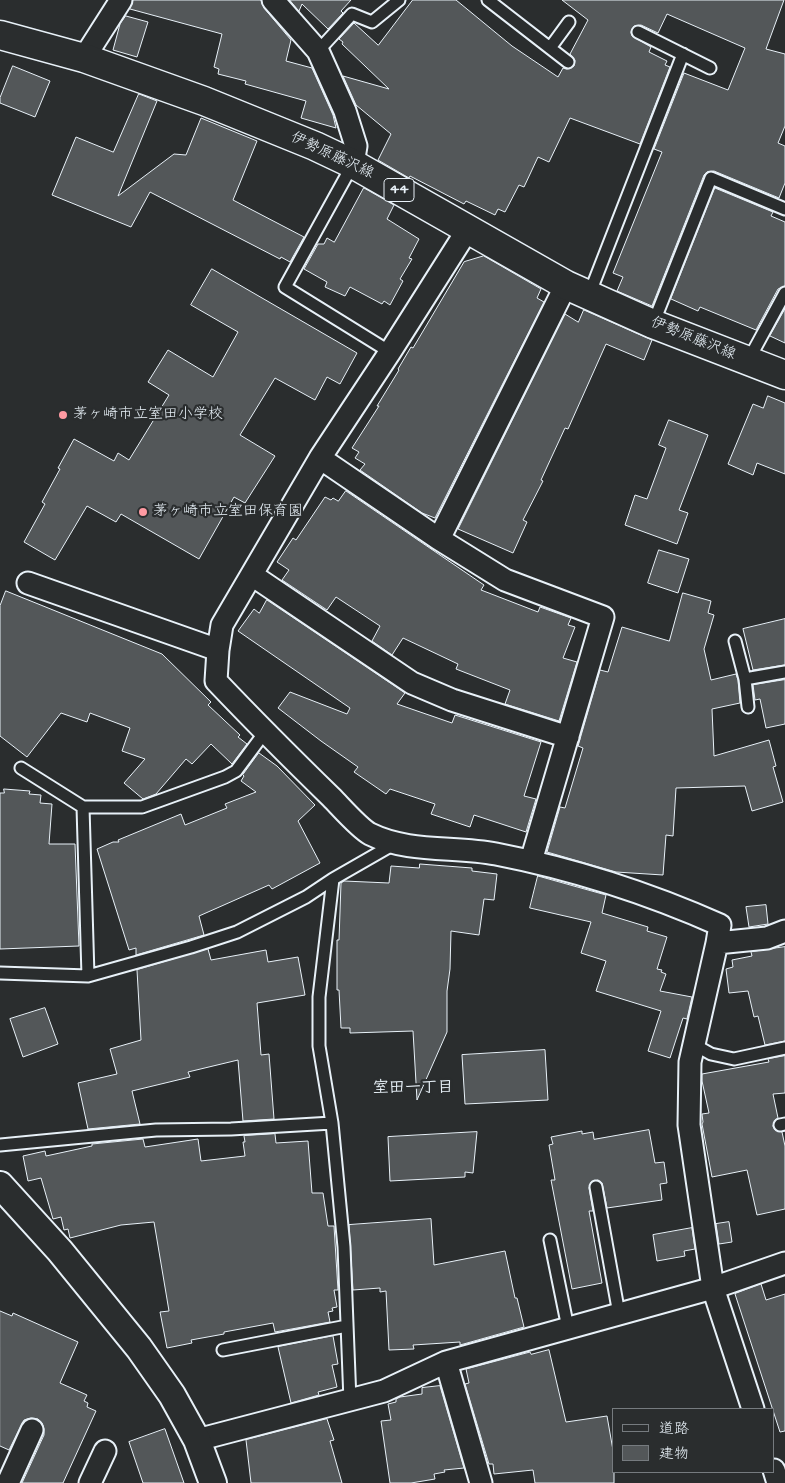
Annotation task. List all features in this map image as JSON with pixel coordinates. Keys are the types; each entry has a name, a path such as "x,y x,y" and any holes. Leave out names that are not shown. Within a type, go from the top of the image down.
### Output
{"main road":[{"name":"伊勢原藤沢線","path":"0,35 84,58 204,101 315,146 353,164 578,290 653,324 785,375"}],"street":[{"path":"84,58 121,0"},
{"path":"273,0 318,51 345,111 356,146 353,164"},
{"path":"468,229 320,458 222,624 216,682 368,833 394,844 486,852 593,876 696,914 720,925 690,1062 689,1125 713,1288 754,1408"},
{"path":"439,539 578,290"},
{"path":"320,458 439,539 505,580 603,617 531,861"},
{"path":"252,574 412,683 452,700 568,737"},
{"path":"28,583 218,650"},
{"path":"717,943 767,938 785,931"},
{"path":"0,1185 60,1252 139,1348 172,1395 196,1440 213,1483"},
{"path":"196,1440 384,1391 446,1362 713,1288 785,1263"},
{"path":"446,1362 481,1483"},
{"path":"8,1483 32,1430"},
{"path":"90,1483 105,1452"}],"lane":[{"path":"318,51 352,14 372,22 399,0"},
{"path":"488,0 568,62"},
{"path":"550,48 569,22"},
{"path":"638,32 710,68"},
{"path":"578,290 683,54"},
{"path":"353,164 284,287 390,352"},
{"path":"653,324 711,178 785,209"},
{"path":"748,361 785,292"},
{"path":"735,641 745,679 748,707"},
{"path":"745,679 785,672"},
{"path":"21,768 83,807 142,807 225,777 236,771 265,732"},
{"path":"83,807 88,976"},
{"path":"0,973 88,976 237,932 306,897 394,844"},
{"path":"333,879 319,997 320,1046 332,1123 344,1247 350,1401"},
{"path":"693,1044 711,1054 734,1059 785,1048"},
{"path":"0,1145 156,1130 231,1129 332,1123"},
{"path":"596,1187 619,1314"},
{"path":"550,1240 568,1328"},
{"path":"223,1350 347,1326"}],"building":[{"path":"133,0 261,0 264,8 291,40 286,61 312,68 333,115 336,128 301,118 306,101 245,84 246,81 218,74 219,69 214,67 222,34 130,9"},
{"path":"290,0 351,0 341,11 343,13 328,29 302,4 299,11"},
{"path":"413,0 456,0 512,46 558,77 563,68 567,69 574,66 575,60 570,54 588,20 562,0 784,0 766,49 785,54 785,126 778,143 785,146 785,183 779,198 714,171 707,172 704,175 652,306 617,291 623,277 613,273 662,152 654,149 684,73 728,90 745,48 667,14 658,33 641,25 634,26 631,32 632,36 651,47 649,52 667,61 665,65 670,67 640,144 570,118 549,162 538,157 524,187 519,185 505,212 498,209 495,215 466,201 464,204 410,176 409,178 378,160 391,134 356,105 343,76 389,89 339,39 354,23 378,45"},
{"path":"126,16 148,22 137,57 113,50 120,24"},
{"path":"13,66 50,81 35,117 0,103 0,98"},
{"path":"139,94 157,101 118,196 174,154 186,155 201,118 257,141 233,200 304,237 290,262 281,257 280,259 150,192 131,227 52,195 76,137 113,152"},
{"path":"364,188 394,205 387,219 419,239 409,258 412,259 400,279 403,281 390,305 384,301 382,304 350,287 345,296 325,287 327,282 304,269 318,244 324,244 327,238 334,242"},
{"path":"715,188 773,212 771,216 785,222 785,286 778,289 756,330 700,307 698,311 671,299"},
{"path":"484,256 541,289 537,298 544,302 435,518 422,513 360,470 365,464 355,458 359,452 352,448 379,406 377,406 411,347 413,348 464,262"},
{"path":"212,269 357,353 340,384 327,377 315,400 275,378 240,435 275,456 245,503 234,497 199,559 121,514 116,522 87,506 55,560 24,542 45,504 42,502 74,439 114,461 118,453 129,460 169,395 148,382 168,350 213,377 238,332 191,305"},
{"path":"785,309 785,343 770,336"},
{"path":"584,310 652,340 644,360 606,344 568,429 565,428 541,480 543,481 523,520 527,522 513,553 458,529 565,314 578,322"},
{"path":"768,396 785,403 785,474 757,463 753,475 728,464 753,404 763,408"},
{"path":"669,420 708,435 679,510 688,513 677,544 625,525 635,495 647,499 666,448 659,445"},
{"path":"346,491 484,585 481,590 538,612 540,607 571,618 568,625 575,627 563,658 577,662 559,721 505,704 510,690 456,669 458,664 403,638 392,655 372,641 380,626 336,597 327,610 282,580 289,570 277,562 293,538 296,540 325,497 338,501"},
{"path":"659,550 689,559 678,593 648,583"},
{"path":"6,591 162,654 211,702 208,705 247,744 232,764 211,744 192,764 186,759 156,794 143,799 124,783 145,759 122,751 130,728 90,713 87,722 61,713 27,757 0,736 0,606"},
{"path":"683,593 711,601 708,613 714,615 704,649 711,680 736,674 738,680 740,703 712,709 714,756 769,740 776,766 773,767 783,802 752,811 745,786 676,788 673,836 666,835 663,875 616,872 547,852 560,807 565,808 583,748 578,746 600,670 608,672 622,627 669,641"},
{"path":"267,600 405,693 397,704 452,723 455,715 541,742 524,796 536,799 526,832 474,815 470,827 431,814 435,804 390,789 386,794 354,772 358,767 278,708 290,692 347,714 350,708 238,631 254,609 259,613"},
{"path":"785,619 785,665 753,670 743,629"},
{"path":"785,680 785,724 766,728 760,699 755,700 753,685"},
{"path":"259,753 277,766 315,805 298,821 320,863 272,889 269,885 199,916 204,935 136,955 136,948 129,950 97,849 113,842 119,842 118,840 181,814 185,825 227,808 225,804 256,792 241,781 243,775"},
{"path":"4,789 30,791 29,794 41,795 40,803 52,804 49,844 75,844 79,946 0,949 0,793 4,793"},
{"path":"420,864 472,868 472,871 497,874 494,900 484,899 479,935 451,931 450,969 447,991 447,1032 417,1100 413,1031 350,1033 350,1028 341,1028 339,990 337,990 337,940 339,940 341,883 344,881 389,883 391,866 419,868"},
{"path":"538,876 606,895 602,913 648,927 647,931 667,937 657,969 662,970 661,972 666,974 660,991 692,997 687,1019 683,1018 670,1058 648,1051 661,1011 596,991 606,961 581,953 591,922 530,908"},
{"path":"766,905 768,924 749,927 746,907"},
{"path":"785,947 785,1041 765,1045 758,1016 754,1017 748,991 729,993 726,969 733,967 732,960 752,956 751,952"},
{"path":"208,949 211,960 266,950 268,962 298,957 305,995 257,1003 261,1055 269,1054 274,1119 243,1121 238,1060 188,1072 190,1077 132,1091 140,1124 88,1129 78,1083 117,1074 110,1049 141,1040 137,970"},
{"path":"45,1008 58,1044 23,1057 10,1019"},
{"path":"545,1050 548,1100 465,1104 462,1055"},
{"path":"785,1056 785,1093 773,1094 778,1118 773,1126 775,1130 782,1132 785,1146 785,1209 757,1215 747,1170 712,1177 702,1124 702,1114 709,1113 702,1074 769,1062 768,1059"},
{"path":"649,1130 655,1163 664,1162 667,1183 660,1184 662,1200 607,1208 602,1183 598,1180 591,1182 589,1188 593,1211 589,1211 602,1283 572,1289 551,1180 555,1180 549,1145 553,1144 551,1137 582,1131 582,1134 593,1132 594,1139"},
{"path":"477,1132 473,1173 465,1172 465,1177 390,1181 388,1137"},
{"path":"275,1134 276,1143 308,1141 312,1193 323,1193 328,1226 334,1226 338,1290 334,1290 337,1307 332,1308 333,1311 328,1312 330,1322 275,1332 273,1323 224,1332 224,1334 191,1340 192,1343 167,1348 160,1312 169,1311 154,1222 121,1225 70,1238 68,1229 64,1230 61,1217 53,1219 41,1178 28,1181 23,1156 45,1151 46,1156 92,1146 92,1144 143,1139 145,1147 198,1139 201,1161 245,1156 244,1136"},
{"path":"431,1219 434,1265 505,1251 515,1298 517,1298 524,1327 460,1345 460,1342 413,1345 414,1349 389,1350 386,1291 380,1292 380,1288 353,1290 349,1225"},
{"path":"729,1222 732,1242 719,1244 716,1224"},
{"path":"692,1228 695,1249 684,1251 685,1256 657,1261 653,1235"},
{"path":"761,1284 766,1300 785,1294 785,1431 780,1432 775,1417 775,1408 772,1408 735,1294"},
{"path":"0,1311 12,1316 13,1313 78,1342 60,1383 87,1395 84,1401 88,1403 87,1407 96,1411 63,1483 22,1483 44,1435 42,1423 38,1419 24,1420 9,1450 0,1446"},
{"path":"333,1336 338,1364 332,1365 337,1387 318,1392 319,1395 291,1403 278,1347"},
{"path":"549,1350 566,1422 607,1416 612,1445 614,1483 535,1483 533,1470 494,1474 493,1464 489,1464 465,1384 469,1383 466,1369 530,1352 531,1354"},
{"path":"440,1386 464,1468 444,1470 445,1472 434,1474 435,1479 411,1483 390,1483 381,1421 391,1420 388,1404 396,1402 396,1399 400,1397 422,1394 422,1388"},
{"path":"327,1419 334,1440 330,1441 342,1483 251,1483 246,1440"},
{"path":"165,1429 184,1483 143,1483 129,1442"}],"place":[{"name":"茅ヶ崎市立室田小学校","path":"63,415"},
{"name":"茅ヶ崎市立室田保育園","path":"143,512"}],"district":[{"name":"室田一丁目","path":"413,1089"}]}
